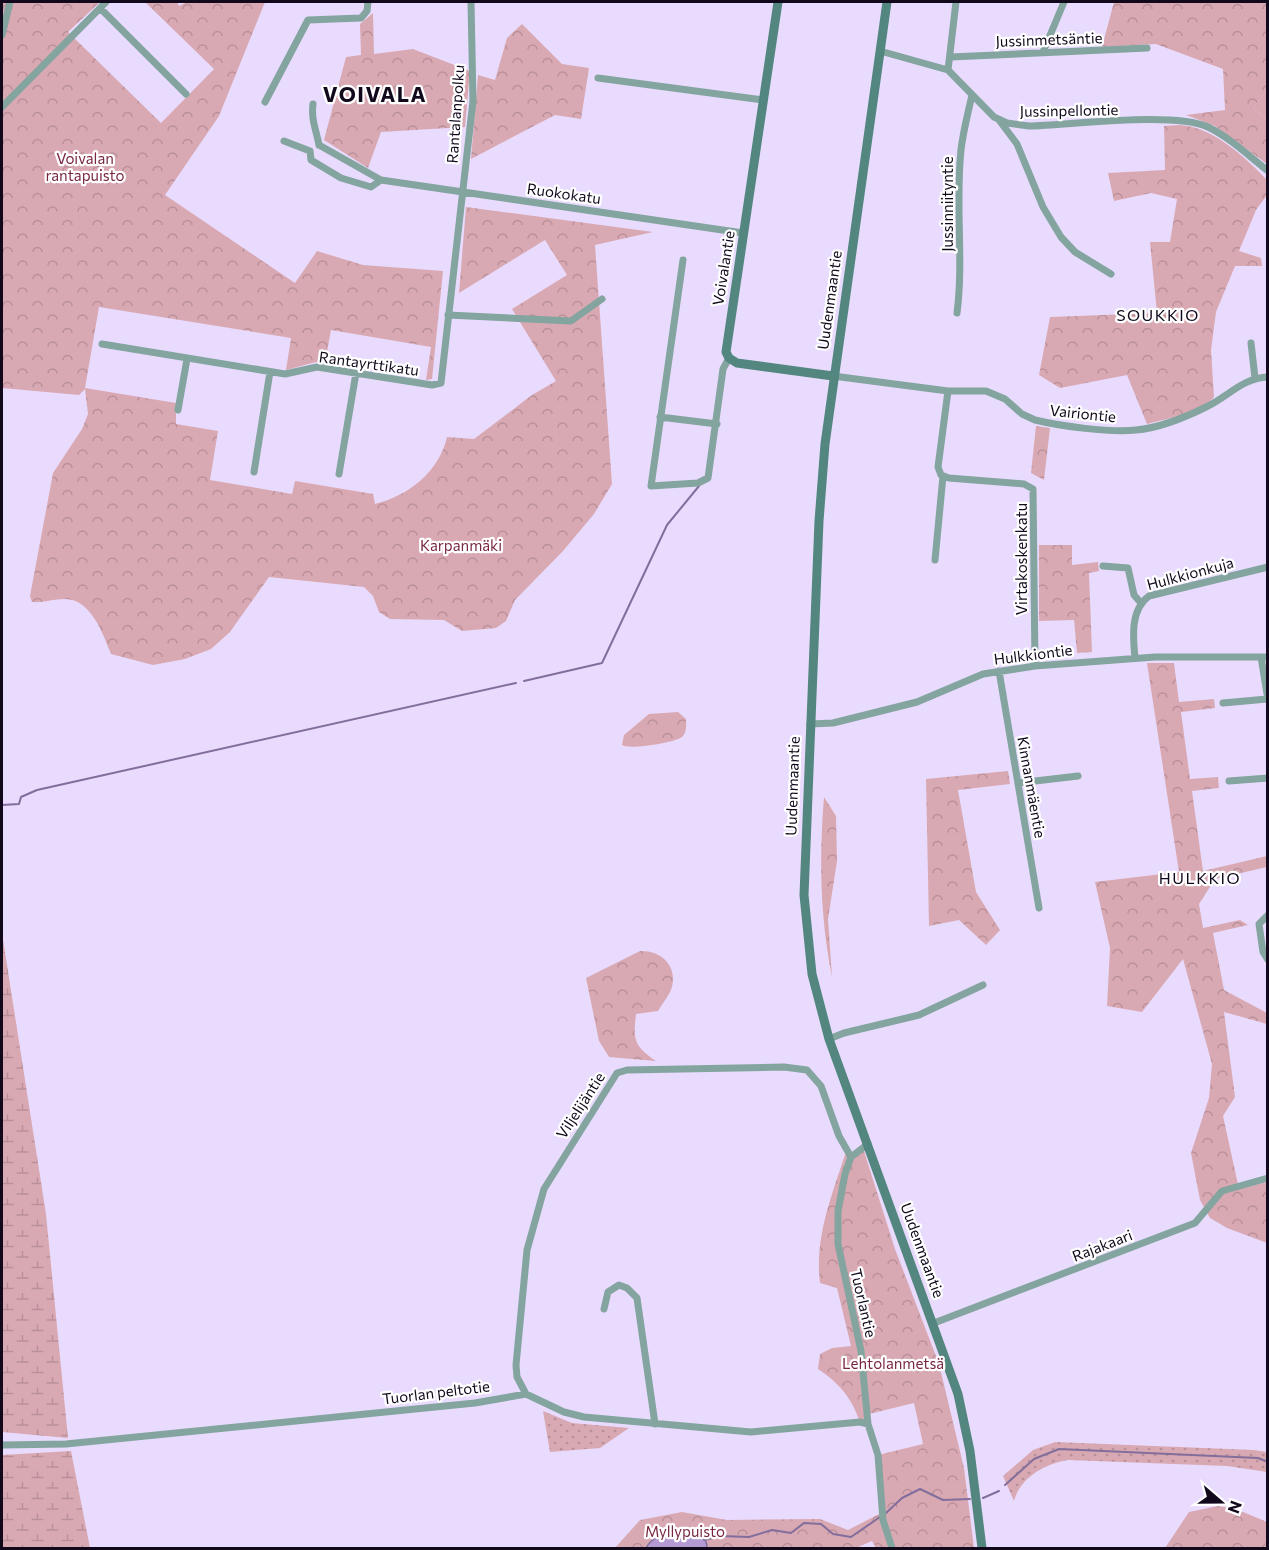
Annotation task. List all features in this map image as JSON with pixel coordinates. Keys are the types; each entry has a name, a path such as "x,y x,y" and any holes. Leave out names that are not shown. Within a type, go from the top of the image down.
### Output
{"main road":[{"name":"Voivalantie","path":"729,358 726,345 778,2"},
{"name":"Uudenmaantie","path":"887,2 833,376 819,512 804,853 806,928 812,974 829,1039 950,1368 963,1418 982,1548"},
{"path":"729,358 737,363 833,376"}],"street":[{"path":"2,35 10,2"},
{"path":"2,107 106,2"},
{"path":"266,102 308,21 361,18 367,11 368,2"},
{"name":"Rantalanpolku","path":"464,192 473,91 471,2"},
{"path":"880,51 948,70 956,2"},
{"path":"1043,52 1064,2"},
{"path":"100,8 186,94"},
{"name":"Jussinmetsäntie","path":"951,57 1147,48"},
{"name":"Jussinpellontie","path":"948,70 999,120 1029,126 1162,120 1191,122 1217,133 1268,171"},
{"path":"598,78 763,100"},
{"name":"Jussinniityntie","path":"957,313 962,271 959,242 961,149 972,95"},
{"path":"284,141 310,151 319,145 317,131 311,122 313,104"},
{"path":"999,120 1017,144 1043,207 1061,237 1076,252 1111,274"},
{"name":"Ruokokatu","path":"319,145 326,146 381,180 743,233"},
{"name":"Ruokokatu","path":"310,151 311,160 348,181 371,187 381,180"},
{"name":"Rantayrttikatu","path":"102,344 289,375 317,367 439,385 444,377 458,220 464,192"},
{"path":"683,260 660,417 717,424"},
{"path":"448,315 571,321 602,299"},
{"path":"1251,343 1255,378 1268,377"},
{"name":"Voivalantie","path":"660,417 651,486 706,481 710,474 723,369 729,358"},
{"path":"178,410 187,359"},
{"path":"254,472 270,372"},
{"path":"339,474 356,373"},
{"name":"Vairiontie","path":"833,376 948,392 993,393 1005,399 1022,414 1042,422 1135,430 1152,427 1205,408 1255,378"},
{"path":"935,560 943,476 938,467 948,392"},
{"name":"Virtakoskenkatu","path":"943,476 1024,483 1033,489 1035,666"},
{"path":"1103,566 1128,568 1134,595 1141,603"},
{"name":"Hulkkionkuja","path":"1135,658 1133,628 1141,603 1154,593 1268,567"},
{"path":"1223,703 1267,699 1264,657"},
{"name":"Hulkkiontie","path":"810,724 832,723 917,702 983,674 999,671 1135,658 1264,657"},
{"name":"Kinnanmäentie","path":"999,671 1039,908"},
{"path":"1018,783 1078,776"},
{"path":"1229,780 1268,778"},
{"path":"1268,915 1259,924 1263,952 1268,960"},
{"path":"829,1039 844,1033 919,1015 983,985"},
{"name":"Viljelijäntie","path":"526,1394 517,1377 516,1365 527,1250 534,1222 544,1190 558,1164 617,1073 627,1070 784,1067 807,1070 820,1086 839,1136 851,1157"},
{"path":"851,1157 868,1144"},
{"name":"Tuorlantie","path":"851,1157 840,1194 838,1244 861,1351 868,1424 878,1455 883,1516 892,1548"},
{"name":"Rajakaari","path":"934,1323 1195,1223 1222,1191 1268,1178"},
{"path":"604,1309 608,1292 618,1285 627,1288 637,1298 655,1424"},
{"path":"526,1394 564,1412 584,1417 655,1424 751,1432 860,1422 868,1424"},
{"name":"Tuorlan peltotie","path":"2,1445 66,1444 476,1403 526,1394"}],"green space":[{"path":"2,2 100,2 68,32 161,123 214,69 145,2 177,2 179,6 187,2 265,2 219,116 165,195 295,283 317,251 363,265 443,271 432,379 426,380 431,347 331,330 325,363 316,362 286,370 291,338 99,307 85,388 176,403 176,424 218,431 210,480 292,494 295,481 373,494 375,504 399,495 420,481 437,461 447,437 474,439 532,395 556,381 512,309 567,275 545,240 459,293 466,207 653,232 595,245 612,484 594,514 563,551 515,600 506,621 496,628 462,631 444,620 390,619 379,612 373,596 364,587 269,577 230,632 211,649 185,659 153,665 111,654 95,619 82,605 65,599 32,602 30,596 53,473 82,429 88,414 85,389 79,395 2,388"},
{"path":"1114,2 1267,2 1267,90 1253,108 1267,120 1267,164 1215,126 1186,115 1225,110 1223,69 1156,44 1102,47"},
{"path":"373,13 374,54 413,49 470,71 465,127 381,132 368,168 324,140 346,57 361,55 360,24"},
{"path":"522,24 562,64 589,68 581,119 555,115 471,159 478,75 495,80 507,38"},
{"path":"1267,90 1267,120 1253,108"},
{"path":"1180,125 1204,131 1216,137 1239,153 1267,180 1267,195 1256,210 1239,251 1261,258 1262,266 1235,266 1216,312 1211,350 1214,397 1201,408 1147,424 1127,375 1060,388 1039,375 1050,317 1157,313 1150,242 1170,242 1177,199 1151,193 1114,201 1108,173 1165,170 1164,126"},
{"path":"1036,426 1050,428 1044,480 1031,473"},
{"path":"1039,545 1072,545 1072,565 1098,562 1099,571 1089,573 1092,652 1077,653 1074,620 1039,621"},
{"path":"1147,663 1174,663 1179,702 1214,699 1215,708 1181,712 1190,779 1218,777 1219,788 1192,791 1203,871 1267,856 1267,867 1215,879 1199,904 1203,928 1240,920 1248,925 1213,933 1224,990 1267,1013 1267,1024 1224,1012 1235,1097 1223,1116 1239,1189 1267,1182 1267,1243 1227,1228 1210,1218 1200,1200 1191,1153 1209,1098 1212,1064 1183,959 1142,1012 1107,1006 1110,948 1095,882 1179,872"},
{"path":"678,712 686,719 682,737 652,745 633,747 622,745 624,735 649,714"},
{"path":"1008,771 1010,784 958,790 976,892 1000,930 986,945 959,920 929,926 926,779"},
{"path":"824,797 836,816 837,861 828,919 832,977 825,932 822,887 821,843"},
{"path":"2,933 46,1214 68,1438 2,1432"},
{"path":"640,951 648,951 662,957 671,967 673,974 671,990 658,1011 636,1014 637,1042 643,1051 656,1061 609,1057 599,1041 586,978"},
{"path":"863,1148 895,1249 939,1364 964,1468 974,1548 876,1548 872,1541 856,1548 615,1548 640,1520 682,1512 727,1520 820,1519 848,1530 883,1512 878,1455 923,1444 914,1403 869,1414 868,1424 860,1422 853,1405 844,1392 818,1369 820,1354 832,1348 851,1346 837,1288 820,1283 820,1249 826,1215 847,1149 851,1156"},
{"path":"543,1411 572,1423 629,1428 600,1448 550,1452"},
{"path":"1055,1442 1254,1450 1267,1452 1267,1472 1227,1466 1068,1460 1034,1473 1022,1485 1014,1501 1003,1476 1033,1450"},
{"path":"71,1451 90,1548 2,1548 2,1455"},
{"path":"1218,1506 1236,1509 1267,1522 1267,1548 1165,1548 1189,1512"}],"shaded area":[{"path":"678,1534 704,1534 707,1546 706,1548 646,1548 656,1538"}],"waterway":[{"path":"524,681 602,663 667,525 699,486"},
{"path":"2,805 19,804 21,797 37,790 516,683"},
{"path":"1005,1485 1034,1459 1059,1449 1258,1458 1268,1462"},
{"path":"885,1514 902,1498 920,1489 943,1500 970,1499"},
{"path":"983,1498 999,1491"},
{"path":"704,1540 721,1536 749,1537 772,1530 791,1533 804,1523 821,1524 833,1534 851,1537 880,1517"}],"district":[{"name":"VOIVALA","path":"375,93"},
{"name":"SOUKKIO","path":"1158,314"},
{"name":"HULKKIO","path":"1200,877"}],"park label":[{"name":"Voivalan rantapuisto","path":"85,166"},
{"name":"Karpanmäki","path":"461,545"},
{"name":"Lehtolanmetsä","path":"893,1363"},
{"name":"Myllypuisto","path":"685,1531"}]}
